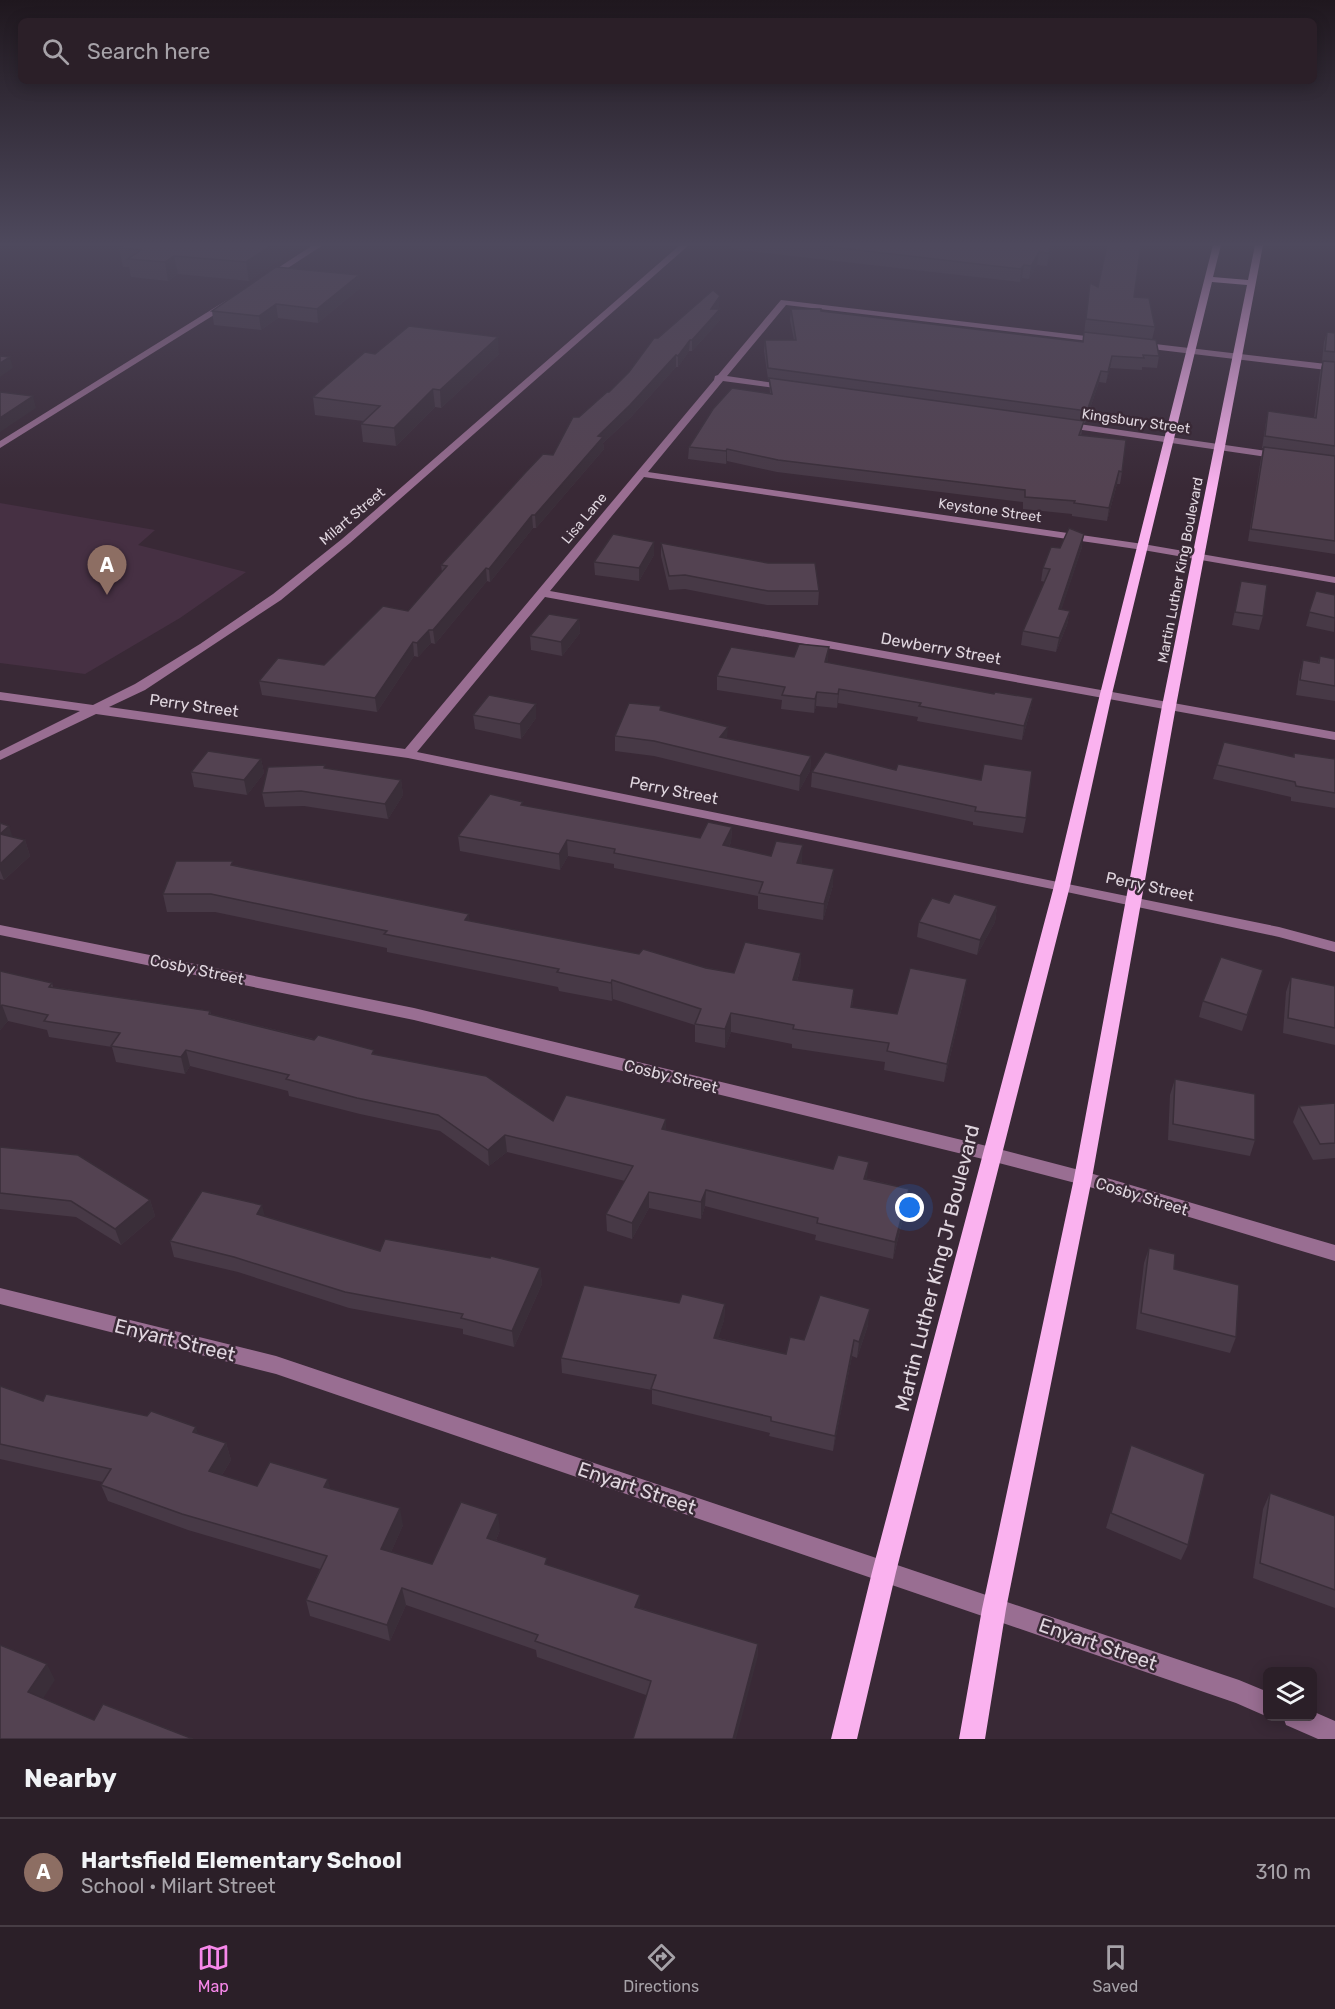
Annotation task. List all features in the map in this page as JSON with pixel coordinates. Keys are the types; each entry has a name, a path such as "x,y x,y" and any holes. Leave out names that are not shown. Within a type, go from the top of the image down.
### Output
{"main road":[{"path":"1106,694 1198,326"},
{"name":"Martin Luther King Boulevard","path":"1134,902 1168,706 1242,326"},
{"name":"Martin Luther King Jr Boulevard","path":"844,1739 884,1572 1062,886 1106,694"},
{"path":"972,1739 994,1609 1083,1178 1134,902"}],"street":[{"path":"0,445 190,326"},
{"name":"Milart Street","path":"0,756 140,687 277,597 346,541 592,326"},
{"name":"Lisa Lane","path":"408,754 763,326"},
{"name":"Lisa Lane","path":"982,326 1112,342"},
{"path":"1123,344 1335,368"},
{"path":"718,378 801,389"},
{"name":"Kingsbury Street","path":"1050,423 1297,458"},
{"name":"Keystone Street","path":"641,474 1143,547 1335,580"},
{"name":"Dewberry Street","path":"541,593 1335,736"},
{"name":"Perry Street","path":"0,696 408,754 1062,886 1279,932 1335,947"},
{"name":"Cosby Street","path":"0,930 414,1014 991,1154 1083,1178 1335,1253"},
{"name":"Enyart Street","path":"0,1296 276,1365 1239,1692 1263,1703"},
{"path":"1305,1721 1335,1734"}],"shaded area":[{"path":"0,503 155,530 138,545 246,572 180,618 85,674 0,663"}],"building":[{"path":"409,326 498,337 440,390 433,389 394,428 361,424 380,406 313,397 365,352 375,354"},
{"path":"672,326 705,326 598,436 603,437 433,630 429,630 417,643 413,642 375,698 259,681 278,658 324,665 383,606 408,611 447,566 441,565 524,474 543,454 553,455 573,417 579,417 609,392 629,372 654,338 658,338"},
{"path":"794,326 949,326 1083,342 1084,332 1156,340 1159,356 1143,355 1144,358 1112,356 1108,372 1101,371 1087,411 768,368 765,340 796,340"},
{"path":"1327,332 1335,333 1335,352 1325,351"},
{"path":"0,356 10,357 0,363"},
{"path":"1323,361 1335,362 1335,446 1265,436 1268,411 1316,418"},
{"path":"769,378 1084,421 1079,435 1126,440 1122,472 1119,471 1109,508 1074,503 1075,501 1025,497 1025,490 778,460 727,449 726,451 689,447 713,409 732,388 772,394"},
{"path":"0,392 33,396 0,418"},
{"path":"1264,447 1335,456 1335,541 1251,529"},
{"path":"1069,528 1084,534 1059,609 1070,611 1059,638 1023,631 1050,569 1043,568 1051,547 1060,548"},
{"path":"613,534 654,542 639,568 594,562"},
{"path":"661,543 768,563 815,563 819,591 768,591 685,575 669,576"},
{"path":"1241,581 1267,585 1263,616 1235,612"},
{"path":"1316,591 1335,595 1335,618 1309,612"},
{"path":"549,614 579,619 561,642 530,636"},
{"path":"799,644 829,647 825,662 994,694 995,692 1033,698 1024,726 919,706 921,703 839,689 838,694 817,692 815,699 782,695 785,687 717,676 731,647 794,657"},
{"path":"1320,656 1335,659 1335,686 1300,680 1303,660 1319,663"},
{"path":"489,695 536,704 520,724 473,715"},
{"path":"629,703 661,706 660,710 728,727 720,737 811,756 800,776 654,741 615,736"},
{"path":"1224,742 1294,757 1294,753 1335,759 1335,793 1296,786 1295,782 1217,765"},
{"path":"208,751 261,759 244,780 191,772"},
{"path":"825,752 896,770 898,764 981,780 984,764 1032,771 1026,818 975,811 976,807 812,772"},
{"path":"325,765 324,768 401,780 385,804 301,791 262,793 268,767"},
{"path":"490,794 523,802 521,805 700,838 708,822 732,827 723,845 771,856 776,841 803,845 797,863 834,869 824,904 759,893 763,882 614,853 615,849 567,840 559,854 458,836"},
{"path":"0,823 9,826 0,834"},
{"path":"0,834 25,840 0,864"},
{"path":"176,861 233,861 231,865 469,914 465,920 639,954 643,949 706,968 734,973 745,942 801,953 793,980 854,989 851,1007 897,1014 910,968 967,979 947,1064 887,1051 889,1043 793,1029 794,1025 731,1013 725,1029 695,1024 701,1009 612,980 611,983 557,972 559,969 384,934 387,931 211,894 163,894"},
{"path":"954,894 997,906 980,940 919,922 932,898 949,903"},
{"path":"1221,957 1263,970 1247,1015 1203,1001"},
{"path":"0,971 52,983 49,987 210,1011 209,1014 314,1040 318,1035 374,1050 372,1054 486,1076 553,1121 566,1095 666,1119 662,1129 833,1169 838,1155 869,1162 864,1179 909,1189 895,1242 817,1223 818,1218 706,1190 701,1202 649,1192 632,1223 606,1214 633,1166 505,1135 488,1150 438,1115 357,1098 286,1079 289,1075 186,1050 181,1057 111,1046 120,1033 44,1021 48,1015 2,1005 0,1007"},
{"path":"1291,977 1335,986 1335,1028 1288,1018"},
{"path":"1175,1079 1255,1094 1255,1140 1173,1124"},
{"path":"1335,1103 1335,1143 1320,1144 1299,1106"},
{"path":"0,1147 78,1155 150,1200 115,1229 71,1201 0,1193"},
{"path":"202,1191 262,1205 257,1214 380,1251 385,1239 490,1258 491,1256 540,1268 512,1331 461,1318 463,1314 345,1292 234,1257 170,1241"},
{"path":"1149,1248 1175,1254 1174,1269 1239,1285 1236,1337 1141,1313"},
{"path":"584,1285 679,1303 682,1294 725,1304 714,1338 786,1354 790,1337 804,1340 820,1295 870,1309 859,1342 854,1340 835,1436 771,1421 771,1417 651,1389 656,1375 561,1358"},
{"path":"0,1386 43,1401 46,1394 147,1416 151,1411 196,1427 193,1432 226,1443 209,1471 257,1486 270,1462 328,1479 324,1487 400,1508 381,1549 432,1564 461,1502 498,1514 487,1538 547,1558 545,1564 640,1595 635,1607 758,1644 733,1739 633,1739 651,1681 535,1641 538,1635 402,1588 387,1625 306,1600 327,1556 182,1514 101,1485 111,1469 0,1444"},
{"path":"1131,1445 1205,1474 1188,1545 1111,1513"},
{"path":"1270,1493 1335,1516 1335,1590 1260,1563"},
{"path":"0,1645 47,1664 28,1692 94,1720 103,1704 193,1739 0,1739"}],"place":[{"name":"Hartsfield Elementary School","path":"107,595"}]}
